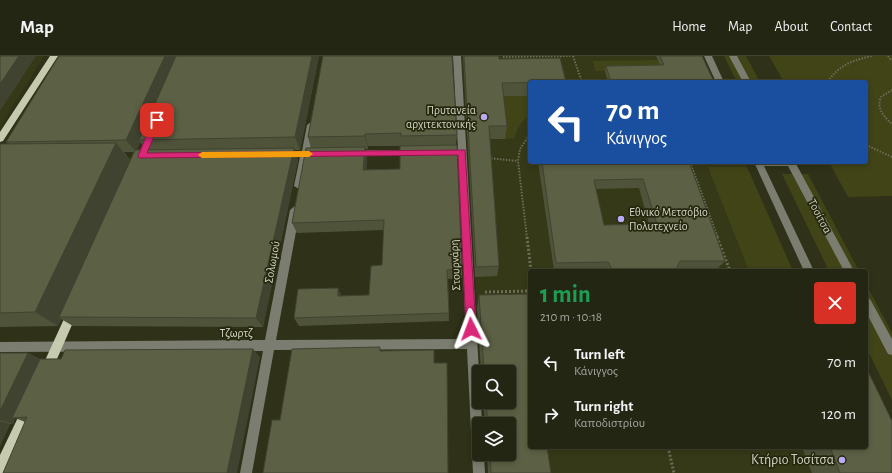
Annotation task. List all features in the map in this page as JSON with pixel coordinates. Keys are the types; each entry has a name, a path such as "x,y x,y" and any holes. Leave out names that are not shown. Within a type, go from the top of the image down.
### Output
{"main road":[{"path":"0,140 54,56"},
{"path":"40,383 76,303"},
{"path":"0,469 34,397"}],"street":[{"name":"Στουρνάρη","path":"457,56 479,473"},
{"path":"708,56 719,80"},
{"path":"733,56 746,80"},
{"name":"Σολωμού","path":"246,473 271,345 312,116"},
{"path":"345,154 429,153 462,157"},
{"path":"273,154 329,154"},
{"path":"759,164 808,269"},
{"name":"Τοσίτσα","path":"792,164 848,269"},
{"path":"868,306 892,350"},
{"name":"Τζωρτζ","path":"0,346 57,347 472,344"}],"path":[{"path":"503,57 572,56 581,80"},
{"path":"829,80 833,74 842,66 872,56"},
{"path":"888,56 892,62"},
{"path":"892,90 884,93 879,100 881,112 892,124"},
{"path":"528,137 520,149 518,160 531,269"},
{"path":"868,146 892,157"},
{"path":"462,157 468,156 518,160"},
{"path":"691,164 729,269"},
{"path":"469,299 476,292 528,291"},
{"path":"668,449 674,473"}],"shaded area":[{"path":"0,56 44,56 0,127"},
{"name":"Εθνικό Μετσόβιο Πολυτεχνείο","path":"462,56 698,56 708,80 528,80 528,164 746,164 792,269 528,269 528,449 867,449 883,473 488,473 501,461 516,461 516,417 509,417 509,409 516,409 516,365 481,365"},
{"path":"724,56 746,56 759,80 736,80"},
{"path":"769,56 892,56 892,196 848,197 830,164 868,164 868,80 783,80"},
{"path":"658,60 662,70 595,71 593,61"},
{"path":"528,95 528,115 519,126 514,138 505,139 500,96"},
{"path":"708,167 747,167 792,269 748,269"},
{"path":"782,174 808,174 858,269 828,269"},
{"path":"868,288 892,333 892,400 868,351"}],"building":[{"path":"0,56 19,56 0,84"},
{"path":"59,56 165,56 126,140 6,142"},
{"path":"176,56 312,56 295,137 139,140"},
{"path":"323,56 452,56 457,135 401,136 401,133 365,134 365,136 308,137"},
{"path":"464,56 499,56 499,59 560,58 566,80 528,80 528,83 502,83 507,126 489,126 499,266 476,267"},
{"path":"660,56 702,56 713,80 610,80 606,66 664,65"},
{"path":"116,143 35,312 0,313 0,144"},
{"path":"457,145 462,269 447,270 449,313 294,318 298,289 338,288 338,296 369,295 371,266 382,265 384,220 292,223 306,148 365,147 363,170 400,169 400,146"},
{"path":"294,148 256,318 59,317 135,150"},
{"path":"542,164 690,164 725,261 680,261 676,269 612,269 608,262 556,263","holes":["643,179 657,224 604,225 594,180"]},
{"path":"528,294 528,449 547,449 551,473 491,473 490,461 516,461 516,417 487,417 487,409 516,409 516,365 484,365 479,295"},
{"path":"380,347 380,351 434,350 434,363 447,363 448,473 263,473 272,420 280,420 292,349"},
{"path":"253,349 227,473 3,473 27,417 12,418 40,359 61,359 65,350"},
{"path":"0,353 28,353 0,411"},
{"path":"868,371 892,421 892,473 840,473 831,449 868,449"}],"slow traffic":[{"path":"202,155 309,154"}],"place":[{"name":"Πρυτανεία αρχιτεκτονικής","path":"484,117"},
{"name":"Εθνικό Μετσόβιο Πολυτεχνείο","path":"621,219"},
{"name":"Κτήριο Τοσίτσα","path":"842,460"}],"route":[{"path":"157,120 142,156 462,152 471,329"}]}
